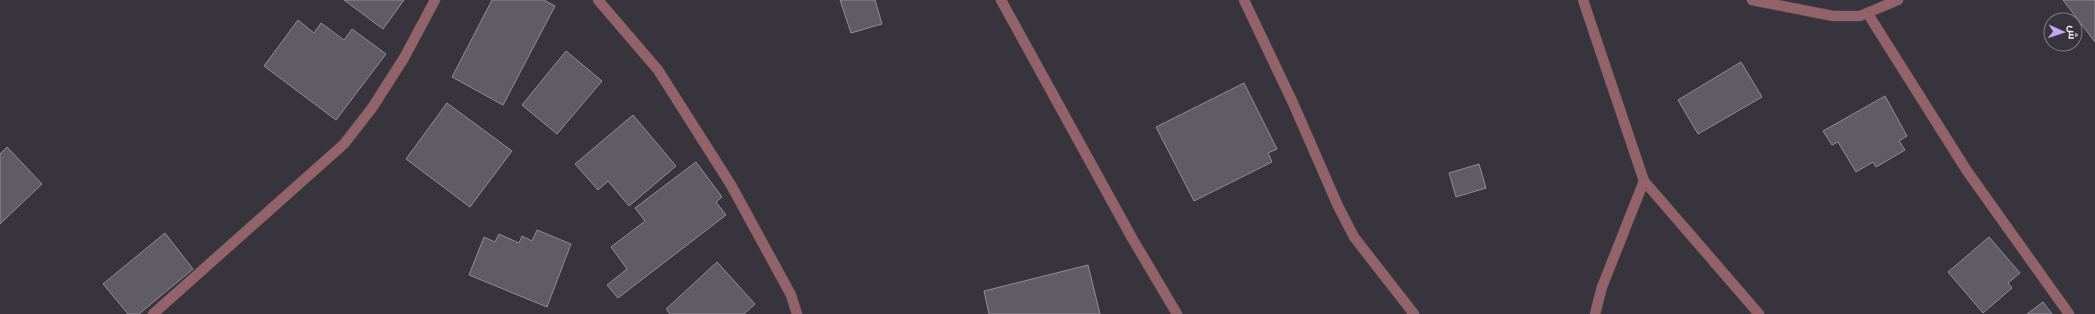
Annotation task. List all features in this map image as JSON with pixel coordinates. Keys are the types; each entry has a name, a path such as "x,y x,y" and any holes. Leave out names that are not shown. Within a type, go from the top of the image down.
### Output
{"street":[{"path":"153,314 344,144 372,108 404,58 435,0"},
{"path":"598,0 658,70 731,185 791,295 796,314"},
{"path":"1001,0 1132,238 1177,314"},
{"path":"1244,0 1293,103 1341,212 1354,237 1414,314"},
{"path":"1582,0 1644,181 1759,314"},
{"path":"1752,0 1833,16 1860,16 1868,14 1898,0"},
{"path":"1868,14 1967,170 2069,314"},
{"path":"1595,314 1602,287 1644,181"}],"building":[{"path":"344,0 404,0 383,29"},
{"path":"492,0 544,0 555,6 503,105 452,77"},
{"path":"840,0 875,0 882,24 851,33"},
{"path":"2063,0 2095,0 2095,42 2083,26 2083,12 2072,12"},
{"path":"298,20 314,33 321,23 344,40 352,29 386,54 336,120 264,66"},
{"path":"566,51 602,81 557,134 522,105"},
{"path":"1741,62 1762,97 1698,134 1678,100"},
{"path":"1244,83 1277,149 1268,153 1272,162 1194,201 1156,127"},
{"path":"1885,96 1907,136 1899,141 1905,150 1876,167 1873,162 1856,172 1838,142 1832,145 1823,131"},
{"path":"447,103 512,151 470,207 406,159"},
{"path":"633,115 676,166 629,206 608,181 598,190 575,164"},
{"path":"7,147 42,184 0,224 0,154"},
{"path":"696,162 722,197 716,202 726,215 618,298 607,285 627,269 611,247 645,221 635,208"},
{"path":"1479,164 1486,188 1456,197 1449,173"},
{"path":"537,230 571,244 547,307 469,275 484,237 495,242 499,234 519,243 522,236 532,241"},
{"path":"165,233 193,269 139,314 128,314 103,284"},
{"path":"1989,237 2020,273 2008,283 2012,288 1983,313 1948,272"},
{"path":"717,262 755,304 744,314 670,314 666,309"},
{"path":"1088,265 1100,314 989,314 984,291"},
{"path":"2043,302 2052,314 2027,314"}]}
